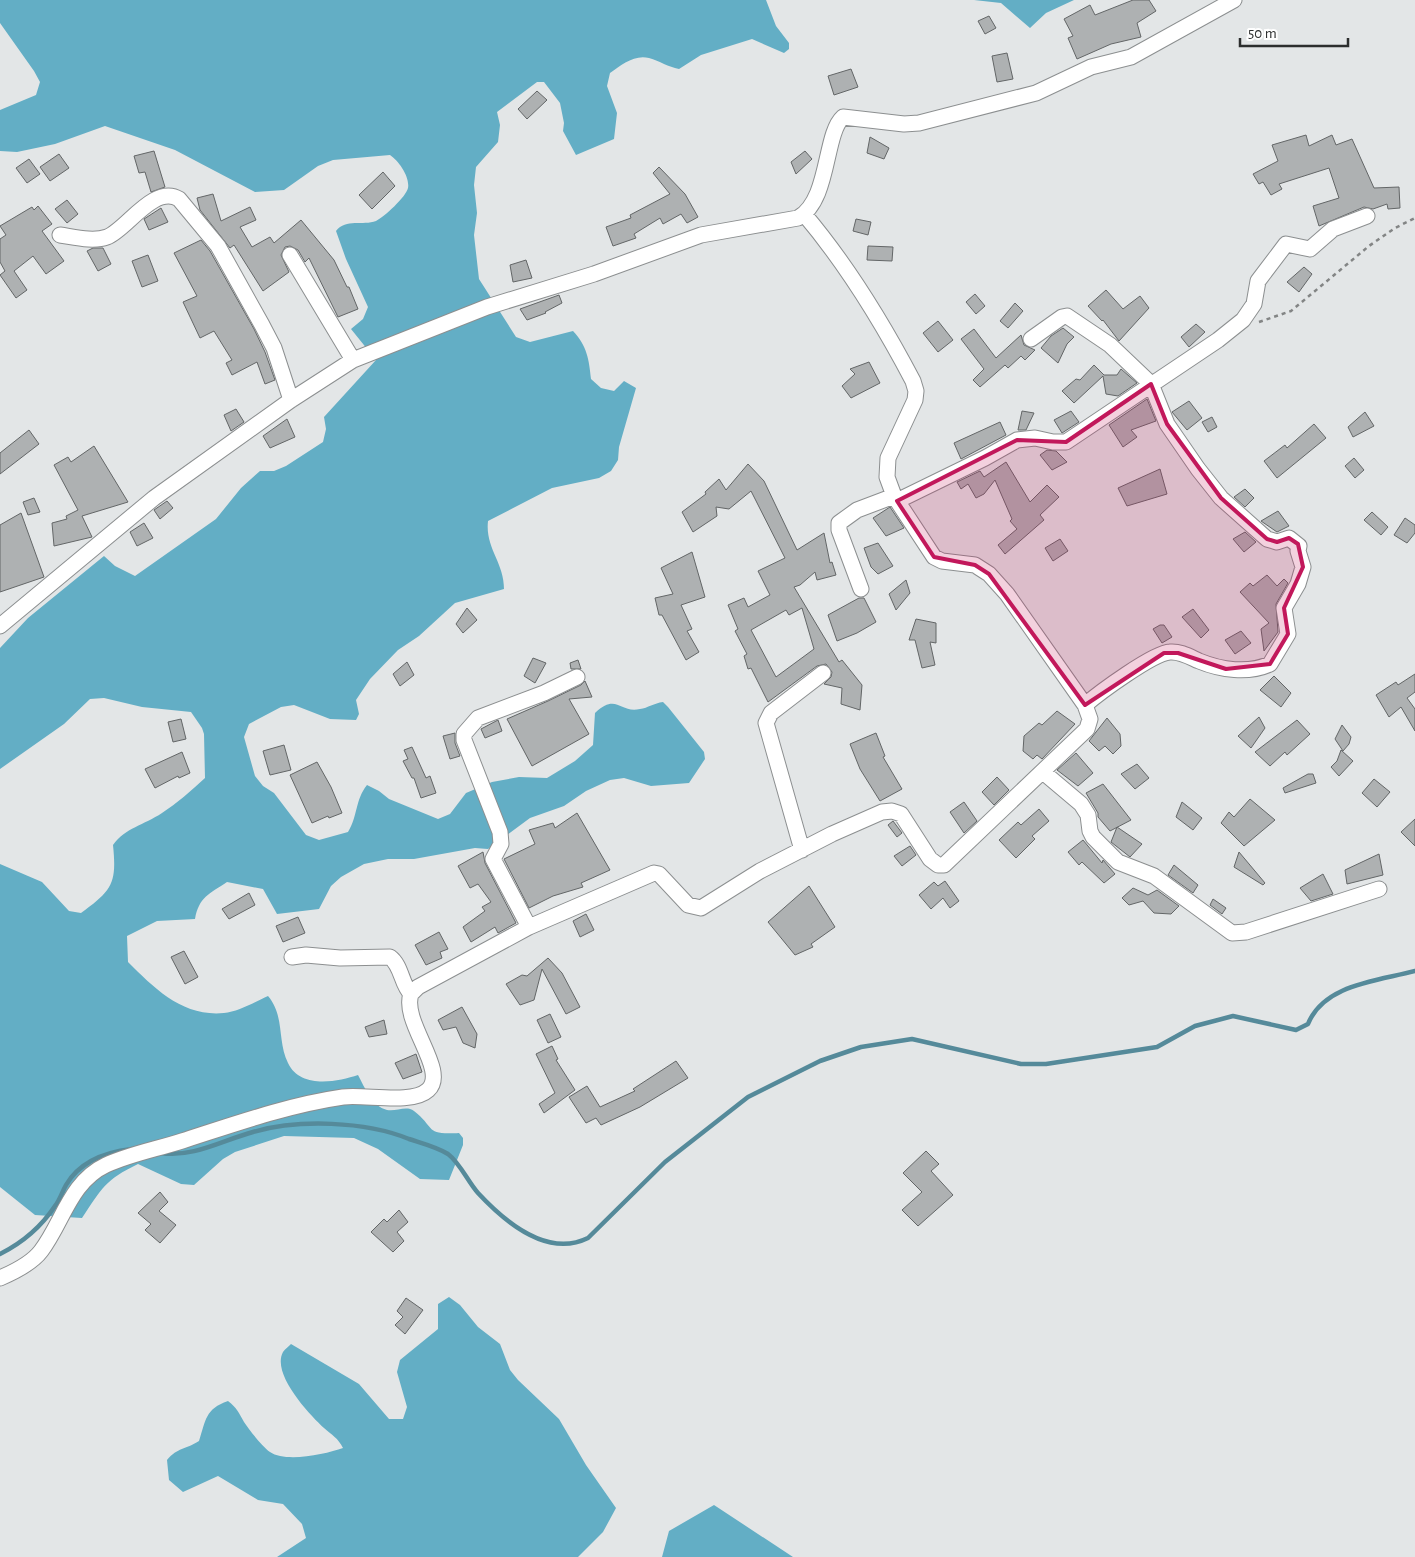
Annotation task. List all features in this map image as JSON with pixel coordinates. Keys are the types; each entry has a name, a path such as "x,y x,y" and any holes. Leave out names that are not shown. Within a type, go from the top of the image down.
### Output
{"street":[{"path":"0,626 154,498 291,400 353,360 486,307 611,268 701,235 793,220 804,214 824,176 836,128 843,117 904,124 919,123 1036,93 1079,72 1122,60 1147,50 1234,0"},
{"path":"60,235 96,239 109,236 142,208 167,197 180,198 218,246 262,325 274,348 291,400"},
{"path":"411,994 418,988 529,928 654,873 659,874 688,905 701,908 760,872 802,850 872,816 892,811 901,814 909,824 930,859 938,865 944,865 1087,729 1090,719 1085,705 1007,594 989,574 975,565 942,561 934,557 895,498 887,477 888,458 915,400 916,391 877,315 846,267 804,214"},
{"path":"861,589 839,530 839,523 857,510 895,498 985,458 1017,440 1035,438 1053,442 1066,442 1234,328 1251,310 1258,281 1286,244 1310,249 1333,229 1367,216"},
{"path":"290,255 353,360"},
{"path":"1031,339 1062,317 1070,317 1110,345 1151,384 1167,424 1198,470 1221,498 1267,539 1277,542 1289,538 1298,544 1298,552 1303,567 1298,584 1284,608 1288,634 1270,664 1252,669 1226,669 1178,653 1164,653 1112,685 1085,705"},
{"path":"802,850 766,723 771,712 823,673"},
{"path":"529,928 493,859 501,844 500,832 464,740 464,734 478,718 544,693 577,677"},
{"path":"1043,772 1081,804 1088,815 1090,831 1093,837 1118,862 1124,866 1141,869 1154,876 1232,933 1246,932 1380,889"},
{"path":"0,1278 28,1263 41,1251 79,1186 106,1165 283,1109 356,1096 405,1098 428,1091 432,1086 435,1076 410,1008 411,994 405,986 397,964 390,958 306,955 292,958"}],"path":[{"path":"1234,328 1291,311 1369,246 1395,228 1415,218"}],"highlighted area":[{"path":"1151,384 1167,424 1221,498 1267,539 1277,542 1289,538 1298,544 1303,567 1284,608 1288,634 1270,664 1226,669 1178,653 1164,653 1085,705 989,574 975,565 934,557 897,501 1017,440 1066,442"}],"shaded area":[{"path":"0,0 766,0 776,26 789,43 789,49 784,53 752,39 701,55 679,69 644,57 628,61 610,73 607,86 617,113 614,139 576,155 563,131 564,123 560,103 544,82 537,82 497,112 500,125 498,142 476,167 474,185 477,213 474,235 479,279 516,337 530,342 573,331 586,353 591,379 601,388 614,391 624,381 636,388 619,447 618,460 611,471 599,478 552,488 488,521 489,539 501,571 504,589 455,603 419,636 398,650 370,679 356,700 359,714 356,720 330,719 294,705 281,707 249,724 244,737 255,776 263,786 274,793 306,835 319,840 348,832 360,796 367,785 389,799 438,819 450,814 466,793 492,782 519,777 547,778 575,761 593,745 595,713 608,704 633,710 663,702 704,752 705,759 689,783 651,786 624,778 610,780 586,791 564,806 530,818 488,849 475,848 414,859 388,859 364,864 341,877 331,886 319,909 277,914 263,889 227,882 210,893 202,901 195,919 157,921 127,936 128,962 159,991 183,1006 196,1011 224,1013 241,1009 268,996 277,1012 288,1063 301,1077 310,1080 330,1081 358,1075 373,1101 382,1108 387,1110 411,1109 435,1131 440,1133 459,1133 463,1138 463,1145 449,1180 420,1179 378,1149 354,1138 284,1136 235,1152 223,1159 194,1185 181,1184 138,1164 111,1180 82,1218 35,1215 0,1187 0,864 42,882 69,911 81,913 100,898 110,885 114,869 113,845 118,839 168,809 205,778 204,734 191,712 142,707 104,698 90,699 64,724 0,769 0,648 28,618 104,556 115,566 135,576 216,519 241,488 260,471 274,471 286,466 323,442 326,429 324,417 376,360 351,329 363,319 368,307 346,259 336,231 350,223 371,222 380,219 403,196 408,188 408,184 403,170 390,155 333,160 318,166 284,190 255,192 175,150 105,126 55,144 17,152 0,151 0,110 36,95 40,82 0,23"},
{"path":"974,0 1074,0 1046,13 1030,28 1001,3"},
{"path":"449,1297 460,1305 478,1327 500,1344 510,1370 559,1419 586,1465 616,1508 603,1532 578,1557 277,1557 306,1538 302,1524 283,1504 258,1500 218,1476 183,1492 169,1480 167,1460 178,1451 199,1441 208,1416 220,1404 228,1401 236,1408 260,1442 270,1452 277,1455 286,1457 306,1456 327,1453 343,1448 337,1439 302,1404 287,1382 282,1371 281,1361 283,1352 291,1344 359,1384 389,1419 403,1419 407,1407 397,1372 400,1360 438,1329 438,1304"},
{"path":"714,1505 793,1557 662,1557 669,1531"}],"building":[{"path":"1133,0 1149,0 1156,11 1137,23 1141,37 1111,44 1077,59 1068,38 1073,36 1064,19 1090,5 1095,15"},
{"path":"989,16 996,28 985,34 978,21"},
{"path":"1007,53 1013,79 997,82 992,56"},
{"path":"851,69 858,87 834,95 828,76"},
{"path":"537,91 547,100 527,119 518,109"},
{"path":"1306,135 1309,146 1332,135 1336,145 1352,139 1374,188 1399,187 1400,208 1388,209 1387,204 1373,209 1364,207 1319,226 1313,206 1339,198 1329,168 1279,184 1282,189 1271,195 1263,182 1259,184 1253,174 1278,161 1272,145"},
{"path":"870,137 889,148 884,159 867,153"},
{"path":"154,151 165,187 151,192 145,172 139,173 134,156"},
{"path":"805,151 812,159 796,174 791,162"},
{"path":"59,154 69,168 50,181 40,167"},
{"path":"29,159 40,174 27,183 16,168"},
{"path":"659,167 685,194 698,217 687,223 681,214 663,224 660,218 634,234 636,238 613,246 606,227 631,218 630,215 670,194 653,173"},
{"path":"383,172 395,186 372,209 359,195"},
{"path":"213,194 221,221 250,207 256,220 240,227 252,247 270,237 274,243 301,220 334,260 347,287 349,287 358,309 338,317 309,258 305,262 298,250 290,246 285,247 281,255 289,272 263,291 234,245 230,248 200,210 197,198"},
{"path":"67,200 78,214 67,223 55,209"},
{"path":"38,206 52,224 42,231 64,261 46,274 33,256 14,271 27,290 16,298 0,275 5,271 0,262 0,239 6,235 0,226 32,207 34,210"},
{"path":"161,208 168,222 149,230 144,219"},
{"path":"856,219 871,222 868,235 853,231"},
{"path":"201,240 210,251 254,329 275,380 265,384 257,362 232,375 226,363 232,360 214,331 200,338 183,302 197,296 174,253"},
{"path":"868,246 893,247 892,261 867,260"},
{"path":"93,248 103,248 111,264 98,271 87,251"},
{"path":"148,255 158,281 142,287 132,261"},
{"path":"526,260 532,278 513,282 510,265"},
{"path":"1304,267 1312,274 1299,292 1287,282"},
{"path":"1106,290 1123,309 1140,296 1149,308 1119,341 1103,320 1088,306"},
{"path":"975,294 985,306 976,314 966,302"},
{"path":"559,295 562,303 546,313 527,320 520,309"},
{"path":"1015,303 1023,311 1008,328 1000,321"},
{"path":"938,321 953,340 938,352 923,333"},
{"path":"1196,324 1205,332 1189,347 1181,337"},
{"path":"1063,328 1074,337 1067,344 1058,363 1041,348 1051,336"},
{"path":"974,329 996,358 1021,335 1024,345 1035,350 1025,360 1021,356 1008,368 1005,365 980,387 973,380 984,369 961,339"},
{"path":"869,362 880,383 851,398 842,386 855,374 850,369"},
{"path":"1094,365 1104,375 1117,375 1121,369 1137,383 1118,396 1106,394 1103,376 1074,403 1062,391 1076,379 1080,380"},
{"path":"1147,399 1156,421 1131,430 1137,437 1123,447 1109,425"},
{"path":"1189,401 1202,418 1187,430 1172,412"},
{"path":"236,409 244,422 231,431 224,415"},
{"path":"1022,411 1034,413 1026,430 1018,430"},
{"path":"1071,411 1079,422 1062,433 1054,420"},
{"path":"1365,412 1374,426 1353,437 1348,427"},
{"path":"1212,417 1217,427 1208,432 1202,422"},
{"path":"287,419 295,437 270,448 263,436"},
{"path":"1000,422 1006,435 961,459 954,443"},
{"path":"1314,424 1326,438 1277,478 1264,461 1285,445 1287,448"},
{"path":"29,430 39,444 0,474 0,453"},
{"path":"94,446 128,502 82,516 92,537 54,546 52,523 67,519 66,516 78,510 54,465 68,457 71,462"},
{"path":"1047,450 1056,451 1067,462 1052,470 1040,455"},
{"path":"1354,458 1364,470 1355,478 1345,466"},
{"path":"1006,462 1030,502 1047,485 1059,497 1040,515 1044,520 1005,554 998,545 1017,529 1010,521 1012,519 995,480 984,494 976,498 968,484 961,489 957,482 980,471 984,477"},
{"path":"748,464 764,481 797,550 824,533 830,563 832,562 836,575 817,580 815,572 800,585 794,587 839,662 842,660 862,685 860,710 841,704 842,688 824,684 831,677 832,672 826,664 817,666 768,702 751,668 748,669 744,656 747,654 735,631 738,629 728,605 744,598 748,607 770,595 758,571 785,558 751,491 729,509 716,507 717,516 693,532 682,512 706,494 705,492 719,479 726,490","holes":["802,608 814,649 776,677 751,630 786,610 789,615"]},
{"path":"1160,469 1167,494 1127,506 1118,488"},
{"path":"1245,489 1254,498 1245,507 1234,497"},
{"path":"34,498 40,512 28,515 23,502"},
{"path":"167,501 173,508 160,519 154,510"},
{"path":"890,507 904,528 886,536 873,518"},
{"path":"1278,511 1289,526 1277,532 1261,521"},
{"path":"1372,512 1388,527 1381,535 1364,520"},
{"path":"21,513 44,577 0,592 0,525"},
{"path":"1405,518 1415,525 1415,533 1407,543 1394,535"},
{"path":"144,523 153,538 137,546 130,532"},
{"path":"1245,532 1256,542 1244,552 1233,539"},
{"path":"1060,539 1068,551 1053,561 1045,548"},
{"path":"878,543 893,566 878,574 871,567 864,548"},
{"path":"692,552 705,597 681,605 692,629 687,631 699,652 686,660 662,615 659,615 655,598 673,594 661,568"},
{"path":"1267,575 1277,586 1284,579 1288,583 1276,604 1278,632 1264,651 1261,629 1269,623 1240,592 1250,583 1253,586"},
{"path":"906,580 910,593 896,610 889,594"},
{"path":"859,598 864,598 876,622 857,633 837,641 828,615"},
{"path":"467,608 477,620 463,633 456,624"},
{"path":"1193,609 1209,630 1201,638 1182,617"},
{"path":"916,619 936,623 936,643 930,642 935,665 922,668 915,640 909,640"},
{"path":"1164,625 1172,637 1162,643 1153,629"},
{"path":"1241,631 1251,643 1235,654 1225,640"},
{"path":"533,658 546,663 535,683 524,676"},
{"path":"578,660 581,669 571,669 570,663"},
{"path":"407,662 414,675 400,686 393,674"},
{"path":"1415,674 1415,692 1407,698 1415,709 1415,731 1401,707 1389,717 1376,695 1396,682 1398,685"},
{"path":"1274,676 1291,693 1281,707 1260,690"},
{"path":"585,681 592,697 569,699 589,734 532,766 507,719 581,685"},
{"path":"1057,711 1075,724 1042,759 1037,755 1033,759 1023,751 1024,736 1039,723 1042,725"},
{"path":"1259,717 1265,728 1251,748 1238,736"},
{"path":"1107,718 1120,734 1121,746 1113,754 1105,746 1099,751 1089,741"},
{"path":"181,719 186,739 173,742 168,722"},
{"path":"498,720 502,731 485,738 481,729"},
{"path":"1297,720 1310,734 1287,755 1285,752 1270,766 1255,752"},
{"path":"1342,725 1351,737 1349,744 1343,751 1335,739"},
{"path":"455,733 455,743 460,756 450,759 443,736"},
{"path":"876,733 885,756 883,757 902,789 880,801 860,769 850,744"},
{"path":"284,745 291,770 270,775 263,751"},
{"path":"412,747 426,778 430,776 436,793 421,798 414,778 412,778 403,761 408,759 404,750"},
{"path":"1341,750 1353,761 1339,776 1331,767 1337,761"},
{"path":"182,752 190,773 179,778 178,776 155,788 145,769"},
{"path":"1076,753 1093,773 1078,786 1057,770"},
{"path":"317,762 331,787 342,813 329,818 328,816 312,823 290,775"},
{"path":"1137,764 1149,778 1135,789 1121,774"},
{"path":"1308,774 1313,774 1316,783 1285,793 1283,788"},
{"path":"997,777 1009,790 994,805 982,792"},
{"path":"1374,779 1390,792 1377,807 1362,793"},
{"path":"1103,784 1131,820 1110,831 1098,817 1098,813 1086,793"},
{"path":"1250,799 1275,820 1244,846 1221,823 1229,812 1234,817"},
{"path":"964,802 977,821 964,833 950,812"},
{"path":"1182,802 1202,818 1193,830 1176,817"},
{"path":"1039,809 1049,821 1032,836 1035,839 1016,858 999,840 1018,822 1021,825"},
{"path":"577,813 610,870 581,883 583,887 553,896 529,908 504,859 535,844 529,830 553,823 555,828"},
{"path":"1415,819 1415,846 1401,832"},
{"path":"893,821 902,833 897,837 888,825"},
{"path":"1117,827 1142,844 1130,857 1111,842"},
{"path":"1083,840 1102,863 1103,860 1115,874 1104,883 1082,862 1079,865 1068,852"},
{"path":"910,846 916,855 902,866 894,856"},
{"path":"483,852 485,863 516,923 498,933 495,927 471,942 463,927 485,911 482,907 491,902 478,884 470,888 458,866"},
{"path":"1239,852 1265,883 1263,885 1234,867"},
{"path":"1379,854 1383,875 1347,884 1345,870"},
{"path":"1174,865 1198,885 1193,893 1168,875"},
{"path":"1323,874 1333,894 1311,901 1300,888"},
{"path":"945,881 959,901 950,908 943,898 931,909 919,895 934,882 938,886"},
{"path":"809,886 835,927 811,944 813,947 795,955 768,922"},
{"path":"1133,888 1148,895 1157,890 1179,906 1171,914 1154,913 1143,901 1129,905 1122,898"},
{"path":"249,893 255,905 229,919 222,909"},
{"path":"1213,899 1226,908 1222,914 1210,905"},
{"path":"586,914 594,930 580,937 573,921"},
{"path":"298,917 305,933 283,942 276,926"},
{"path":"439,932 448,949 440,952 442,958 426,965 415,945"},
{"path":"184,951 198,977 185,984 171,957"},
{"path":"548,958 562,973 580,1007 566,1014 542,969 534,1000 520,1005 506,984 522,975 527,976"},
{"path":"462,1007 477,1034 475,1048 463,1043 456,1027 443,1030 438,1020"},
{"path":"550,1014 561,1037 548,1043 537,1020"},
{"path":"384,1020 387,1034 369,1037 365,1027"},
{"path":"552,1046 558,1059 556,1060 575,1090 544,1113 539,1104 555,1093 536,1054"},
{"path":"416,1054 422,1072 403,1079 395,1063"},
{"path":"676,1061 688,1078 640,1107 601,1125 596,1118 586,1123 569,1097 587,1086 600,1107 635,1091 633,1089"},
{"path":"926,1151 939,1164 931,1171 953,1195 918,1226 902,1210 922,1192 903,1173"},
{"path":"160,1192 168,1202 159,1211 176,1225 160,1243 145,1230 151,1224 138,1213"},
{"path":"399,1210 408,1222 397,1232 404,1241 393,1252 371,1232 384,1219 387,1222"},
{"path":"406,1298 423,1310 405,1334 395,1325 403,1317 397,1311"}],"waterway":[{"path":"161,1153 173,1154 196,1151 242,1135 290,1125 331,1124 372,1128 429,1145 448,1154 478,1193 514,1225 542,1240 557,1243 573,1243 588,1238 665,1162 748,1097 820,1061 861,1047 912,1039 1021,1064 1046,1064 1157,1047 1195,1026 1233,1016 1296,1030 1308,1024 1326,1000 1339,992 1354,986 1415,971"},
{"path":"0,1254 23,1240 44,1221 57,1204 66,1185 86,1164 103,1155 132,1149"}]}
